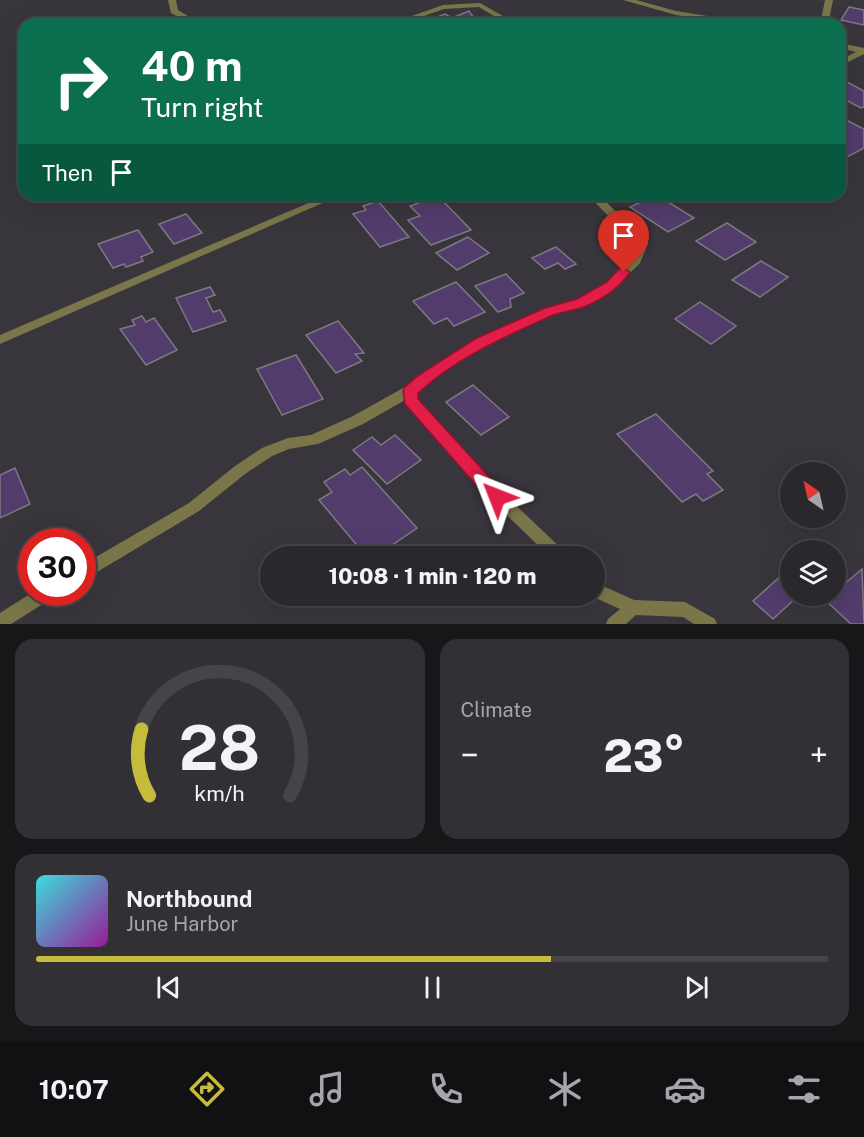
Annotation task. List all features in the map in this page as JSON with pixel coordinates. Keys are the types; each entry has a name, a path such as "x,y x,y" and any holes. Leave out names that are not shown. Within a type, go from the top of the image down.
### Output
{"street":[{"path":"172,0 174,10 187,18"},
{"path":"627,0 676,13 707,18"},
{"path":"827,18 829,0"},
{"path":"411,18 443,7 480,5 503,18"},
{"path":"846,46 864,51"},
{"path":"846,60 864,51"},
{"path":"0,340 322,201"},
{"path":"96,566 194,507 240,470 267,452 288,444 322,436 358,420 410,391 424,378 480,342 550,311 581,303 611,285 636,260 642,244 599,201"},
{"path":"410,391 411,400 482,482 549,546"},
{"path":"605,594 633,607 685,610 709,624"},
{"path":"0,622 26,606"},
{"path":"614,624 633,607"}],"building":[{"path":"849,7 864,10 864,25 842,18"},
{"path":"469,11 474,18 452,18"},
{"path":"445,14 452,18 435,18"},
{"path":"846,81 864,91 864,107 861,108 846,100"},
{"path":"846,120 864,129 864,148 847,157"},
{"path":"378,201 409,237 380,247 353,214 366,210 363,206"},
{"path":"424,201 443,201 471,230 431,245 408,220 420,216 410,206"},
{"path":"667,201 694,218 668,232 630,207 641,202"},
{"path":"186,214 202,233 174,244 159,224"},
{"path":"727,223 756,242 725,260 696,241"},
{"path":"138,230 153,252 141,257 143,261 126,267 124,264 113,268 98,244"},
{"path":"468,237 489,253 457,270 436,253"},
{"path":"556,247 576,264 565,269 558,263 545,269 532,258"},
{"path":"761,261 788,277 760,297 732,280"},
{"path":"506,274 524,293 510,299 511,307 498,312 475,286"},
{"path":"456,282 485,312 454,326 447,318 434,324 413,301"},
{"path":"210,287 215,295 206,298 213,312 220,310 226,321 193,332 176,298"},
{"path":"700,302 736,326 711,344 675,319"},
{"path":"142,316 146,322 154,318 177,350 146,365 120,329 135,325 132,320"},
{"path":"338,321 364,353 355,354 362,361 336,373 306,335"},
{"path":"296,355 323,399 282,415 257,369"},
{"path":"473,385 509,417 481,435 446,402"},
{"path":"656,414 713,471 707,474 723,490 703,501 696,494 682,502 617,434"},
{"path":"395,435 421,460 387,484 353,450 372,437 381,445"},
{"path":"362,467 417,528 391,546 358,546 319,500 332,492 324,482 345,469 350,475"},
{"path":"15,468 30,504 0,518 0,475"},
{"path":"862,569 864,624 851,624 832,606 846,606 846,583"},
{"path":"780,577 780,606 787,606 773,619 753,601"}],"route":[{"path":"497,497 423,416 411,400 410,391 424,378 480,342 550,311 581,303 611,285 624,272"}]}
